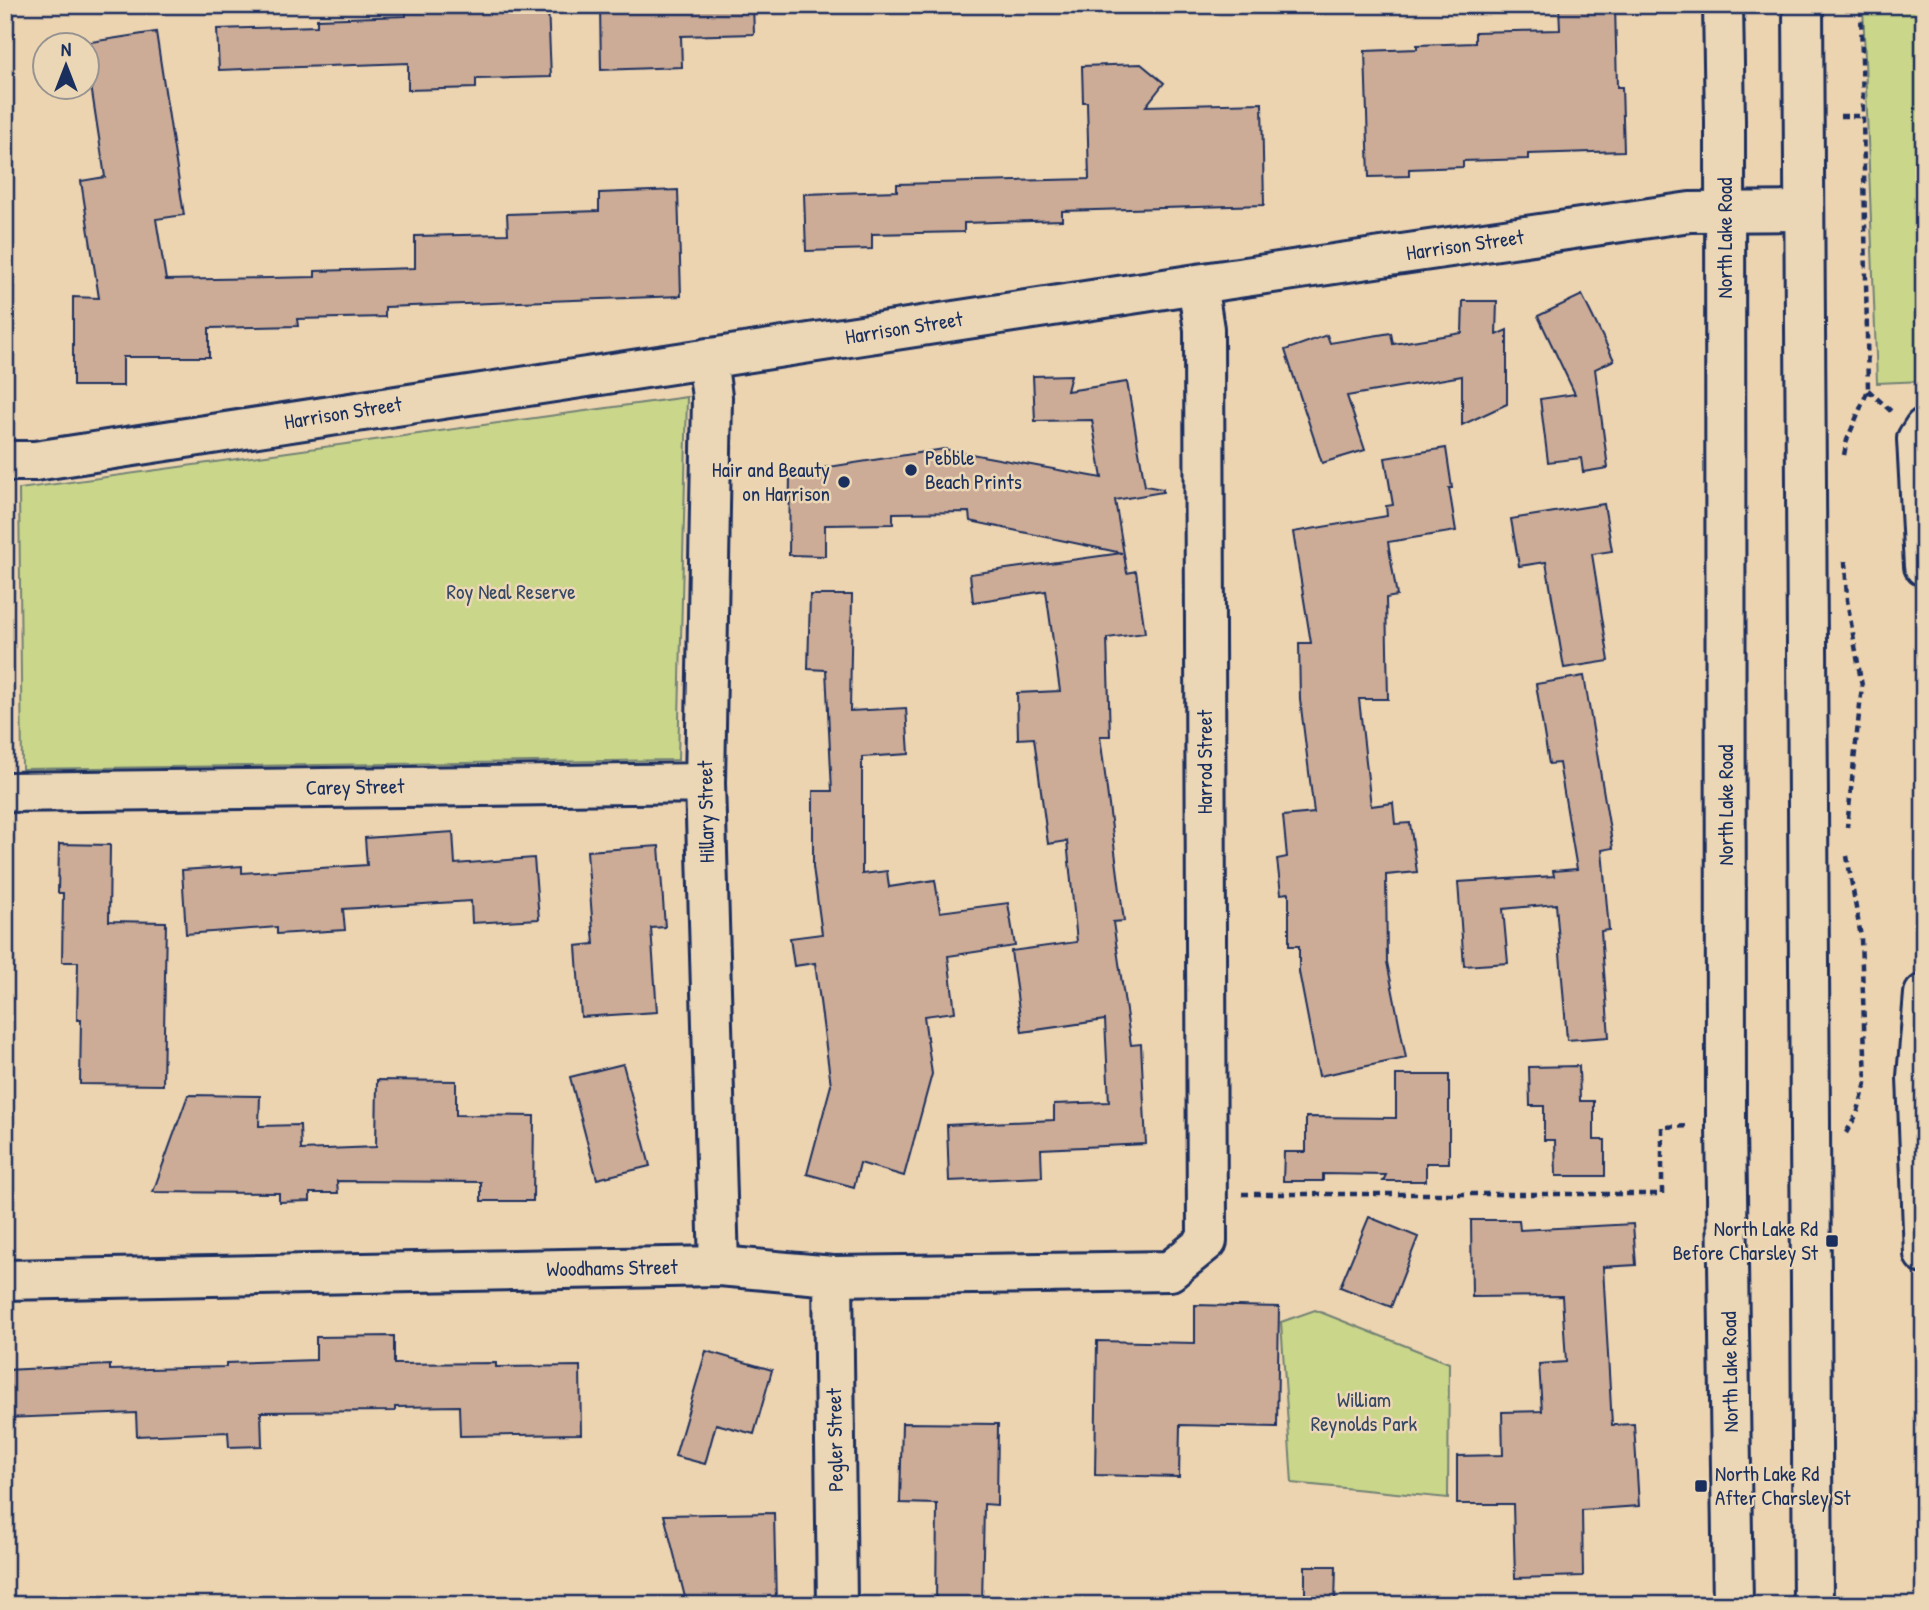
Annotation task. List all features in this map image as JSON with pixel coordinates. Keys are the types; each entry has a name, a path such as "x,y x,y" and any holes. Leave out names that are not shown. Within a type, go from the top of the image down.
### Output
{"street":[{"name":"North Lake Road","path":"1723,5 1726,1126 1733,1605"},
{"path":"1803,5 1813,1605"},
{"name":"Harrison Street","path":"5,461 35,461 1197,284 1690,212 1804,211"},
{"name":"Harrod Street","path":"1197,284 1204,329 1207,1241"},
{"name":"Hillary Street","path":"707,358 712,397 705,783 719,1266"},
{"path":"1924,428 1917,439 1924,566"},
{"name":"Carey Street","path":"5,792 705,783"},
{"path":"1924,994 1917,1077 1924,1254"},
{"name":"Woodhams Street","path":"5,1280 719,1266 833,1276 1170,1272 1207,1241"},
{"name":"Pegler Street","path":"833,1276 837,1605"}],"path":[{"path":"1841,466 1847,440 1868,390 1861,5"},
{"path":"1832,117 1862,116"},
{"path":"1845,560 1847,600 1862,686 1846,834"},
{"path":"1846,1134 1857,1114 1866,1083 1861,937 1847,848"},
{"path":"1206,1194 1662,1194 1662,1127 1702,1126"}],"green space":[{"path":"1863,5 1924,5 1924,381 1877,383"},
{"name":"Roy Neal Reserve","path":"687,397 678,760 22,769 19,489"},
{"name":"William Reynolds Park","path":"1315,1310 1449,1363 1448,1498 1292,1483 1281,1322"}],"building":[{"path":"548,5 551,77 476,79 476,88 408,90 408,63 219,70 217,29 317,26 317,19 406,16 406,6"},
{"path":"600,5 753,5 754,34 681,36 682,67 601,70"},
{"path":"1559,5 1615,5 1617,87 1622,87 1624,151 1528,154 1528,159 1463,161 1463,167 1409,169 1409,176 1369,177 1365,51 1417,49 1417,45 1475,43 1475,32 1560,30"},
{"path":"156,32 184,215 156,219 166,280 315,277 315,271 415,268 415,236 508,234 507,214 599,211 599,193 678,190 681,296 385,307 385,317 297,319 298,326 209,328 209,357 123,357 123,386 73,386 73,297 99,298 81,181 105,177 94,102 102,102 102,40"},
{"path":"1141,64 1164,83 1146,106 1262,103 1264,205 1062,211 1062,220 964,223 964,232 872,234 872,249 806,251 804,194 897,191 897,184 1089,179 1087,102 1083,102 1082,66"},
{"path":"1582,295 1614,360 1595,369 1608,468 1583,472 1581,458 1548,462 1540,399 1575,394 1538,316"},
{"path":"1463,301 1497,301 1496,335 1507,330 1507,404 1462,425 1462,376 1347,396 1365,450 1322,463 1285,350 1327,335 1330,343 1391,333 1393,344 1462,333"},
{"path":"1071,375 1067,391 1127,382 1145,486 1163,489 1163,492 1115,500 1127,573 1136,571 1145,633 1107,638 1110,736 1100,736 1124,921 1113,922 1131,1045 1141,1044 1146,1144 1041,1149 1042,1177 949,1181 947,1125 1054,1120 1054,1104 1109,1102 1105,1020 1022,1032 1011,951 1077,942 1067,841 1048,844 1034,738 1018,739 1017,693 1060,691 1046,591 973,602 970,574 1122,553 970,521 969,512 893,513 893,524 825,525 825,556 789,555 790,473 944,449 1102,478 1092,420 1035,421 1033,376"},
{"path":"1446,448 1456,531 1388,542 1397,596 1386,598 1388,699 1359,699 1371,806 1393,803 1395,824 1410,823 1417,872 1386,875 1387,962 1406,1058 1319,1076 1299,972 1299,946 1289,946 1289,893 1281,894 1277,859 1287,857 1283,816 1314,813 1300,699 1299,643 1311,643 1293,532 1387,516 1386,506 1393,505 1385,458"},
{"path":"1604,504 1612,551 1592,554 1609,661 1564,668 1546,562 1519,566 1511,519"},
{"path":"810,595 852,595 850,711 906,708 909,754 862,757 862,874 887,871 889,887 935,880 940,912 1008,903 1015,946 948,956 955,1012 924,1016 932,1074 904,1176 860,1163 854,1187 807,1174 831,1085 815,963 794,966 790,938 822,934 813,867 813,791 832,791 826,670 808,669"},
{"path":"1584,676 1613,848 1602,850 1609,930 1601,931 1609,1037 1567,1040 1556,904 1503,909 1508,963 1464,966 1458,882 1554,876 1553,871 1577,869 1559,763 1549,764 1536,684"},
{"path":"453,832 455,864 534,858 539,919 472,923 471,901 343,909 345,930 277,934 277,927 186,934 182,870 242,866 242,873 367,865 365,838"},
{"path":"59,844 110,845 109,921 166,922 163,1085 80,1084 78,962 62,962 63,893 58,893"},
{"path":"659,846 665,927 651,928 657,1012 581,1017 576,946 594,944 587,851"},
{"path":"623,1064 650,1166 597,1179 570,1077"},
{"path":"1579,1066 1580,1101 1594,1101 1594,1140 1605,1140 1605,1176 1556,1176 1555,1140 1544,1140 1544,1106 1530,1106 1529,1067"},
{"path":"1396,1075 1449,1075 1449,1163 1426,1163 1426,1181 1383,1181 1386,1175 1323,1174 1323,1181 1283,1181 1284,1152 1306,1152 1306,1117 1396,1118"},
{"path":"377,1080 456,1081 456,1115 534,1116 533,1201 481,1201 481,1182 337,1181 338,1193 310,1193 310,1201 279,1202 279,1193 153,1192 188,1095 260,1096 259,1126 300,1125 301,1150 376,1147"},
{"path":"1369,1217 1418,1237 1391,1307 1340,1287"},
{"path":"1471,1220 1519,1220 1520,1230 1633,1224 1636,1265 1603,1267 1612,1425 1634,1424 1639,1506 1582,1510 1583,1576 1515,1578 1513,1504 1457,1504 1457,1456 1503,1455 1502,1412 1542,1411 1539,1364 1566,1362 1562,1296 1472,1297"},
{"path":"1195,1305 1279,1307 1277,1427 1180,1425 1179,1477 1095,1475 1097,1341 1195,1343"},
{"path":"394,1336 394,1364 580,1366 581,1434 460,1436 459,1406 395,1407 395,1411 261,1412 262,1446 229,1447 228,1432 137,1436 136,1413 5,1418 5,1370 110,1365 110,1370 226,1367 226,1363 316,1360 316,1337"},
{"path":"706,1351 772,1370 754,1434 716,1424 705,1464 675,1456"},
{"path":"902,1423 998,1424 997,1505 984,1504 982,1605 936,1605 937,1504 900,1503"},
{"path":"774,1513 776,1605 687,1605 664,1515"},
{"path":"1305,1566 1336,1566 1335,1605 1305,1605"}],"place":[{"name":"Pebble Beach Prints","path":"911,470"},
{"name":"Hair and Beauty on Harrison","path":"844,482"},
{"name":"North Lake Rd Before Charsley St","path":"1832,1241"},
{"name":"North Lake Rd After Charsley St","path":"1701,1486"}]}
